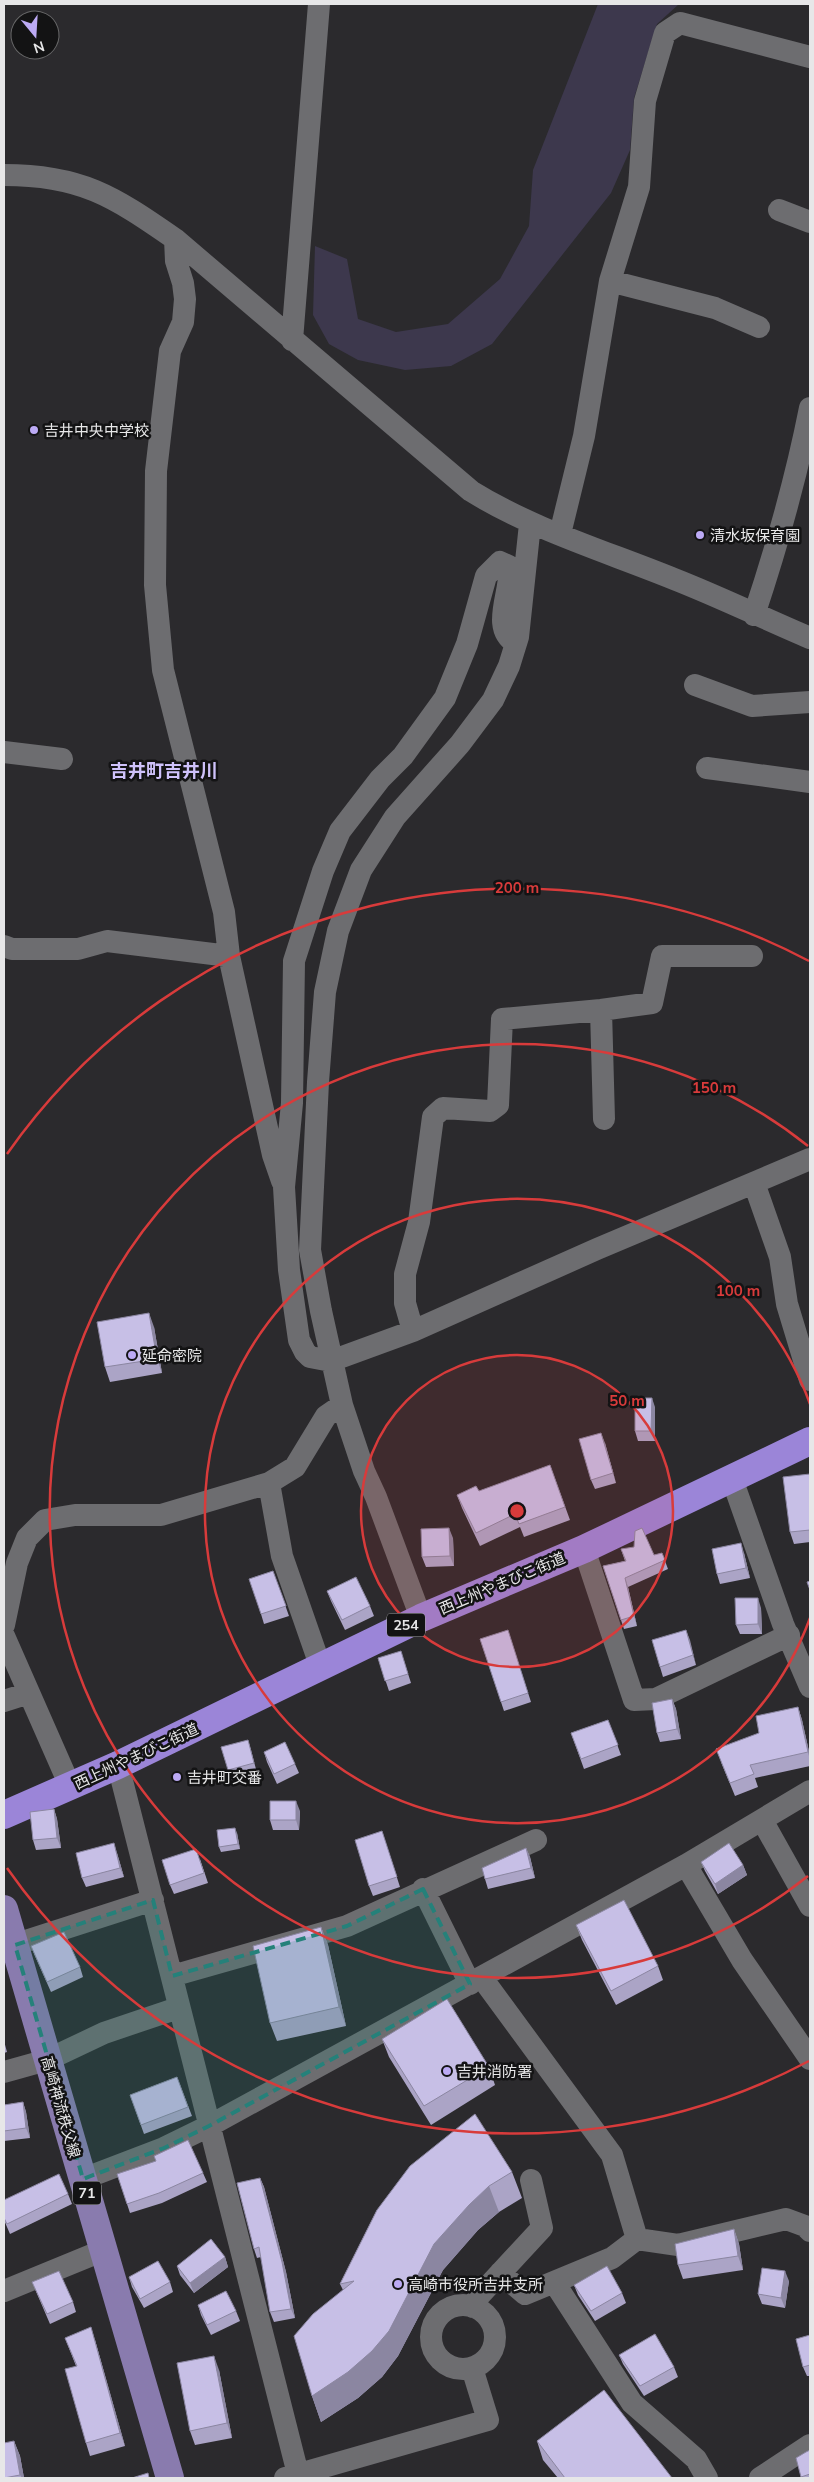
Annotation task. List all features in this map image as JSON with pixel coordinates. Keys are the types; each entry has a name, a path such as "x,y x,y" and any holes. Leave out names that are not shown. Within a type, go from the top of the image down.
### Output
{"highway":[{"name":"西上州やまびこ街道","path":"4,1815 118,1765 421,1618 584,1549 732,1480 810,1440"}],"main road":[{"name":"高崎神流秩父線","path":"4,1909 9,1947 47,2060 104,2250 165,2477"}],"street":[{"path":"292,340 319,4"},
{"path":"560,534 584,436 610,281 639,187 645,101 665,32 680,23 810,57"},
{"path":"4,175 34,175 62,179 95,189 134,210 175,239 471,490 497,507 530,524 560,534 615,558 673,578 810,638"},
{"path":"779,210 810,222"},
{"path":"175,239 176,261 183,283 185,300 182,322 170,351 156,471 155,585 163,670 224,912 229,956 273,1155 284,1187"},
{"path":"610,281 715,308 759,327"},
{"path":"754,615 776,549 798,471 810,408"},
{"path":"421,1618 376,1497 364,1471 342,1405 331,1361 310,1250 318,1082 324,1010 338,930 361,870 394,817 460,744 493,700 509,666 516,643 530,524"},
{"path":"516,643 507,638 504,630 503,610 510,576 509,566 500,562 486,576 467,644 445,698 403,756 380,779 340,831 324,871 294,961 292,1103 284,1187 289,1270 299,1340 304,1352 310,1357 331,1361 413,1331 597,1249 810,1159"},
{"path":"696,685 752,706 810,702"},
{"path":"4,752 62,759"},
{"path":"707,768 810,782"},
{"path":"4,946 12,949 78,948 107,941 229,956"},
{"path":"413,1331 405,1303 405,1274 419,1222 433,1117 443,1108 490,1111 498,1105 502,1019 601,1010 652,1003 662,956 752,956"},
{"path":"601,1010 604,1119"},
{"path":"754,1183 780,1257 787,1304 810,1380"},
{"path":"4,1625 17,1563 27,1538 45,1520 75,1515 161,1515 269,1483 295,1467 326,1416 342,1405"},
{"path":"732,1480 810,1687"},
{"path":"269,1483 282,1556 321,1668"},
{"path":"584,1549 634,1700 656,1699 789,1635"},
{"path":"4,1636 70,1786"},
{"path":"4,1701 29,1693"},
{"path":"118,1765 209,2126 291,2476 488,2420 472,2368"},
{"path":"83,2180 164,2148 209,2126 686,1865 810,1791"},
{"path":"762,1820 810,1906"},
{"path":"172,1976 347,1926 423,1889 536,1840"},
{"path":"686,1865 742,1960 810,2058"},
{"path":"423,1889 476,1981 612,2155 637,2239"},
{"path":"9,1947 153,1900"},
{"path":"4,2072 47,2060 104,2033 178,2008"},
{"path":"473,2306 479,2296 542,2228 531,2180"},
{"path":"500,2273 525,2294 612,2258 637,2239 678,2245 786,2218 805,2226 810,2231"},
{"path":"4,2291 104,2250"},
{"path":"554,2282 632,2403 696,2460 707,2478"},
{"path":"473,2306 489,2318 495,2338 494,2348 481,2364 460,2370 450,2367 441,2361 434,2352 431,2342 435,2320 442,2312 452,2307 473,2306"},
{"path":"760,2478 810,2445"}],"highlighted area":[{"path":"423,1889 470,1984 209,2126 164,2148 83,2179 15,1945 153,1900 172,1976 347,1926"}],"shaded area":[{"path":"598,4 679,4 657,24 634,98 630,150 611,193 492,344 451,366 405,370 358,360 329,344 313,315 315,246 347,259 358,319 396,332 448,324 500,279 529,226 533,170"}],"building":[{"name":"延命密院","path":"149,1313 157,1359 105,1367 97,1322"},
{"path":"635,1398 652,1398 651,1431 635,1431"},
{"path":"601,1433 613,1473 591,1480 579,1439"},
{"path":"550,1465 565,1507 519,1524 515,1514 476,1533 457,1495 476,1486 479,1491"},
{"path":"810,1474 810,1530 790,1532 783,1477"},
{"path":"449,1528 450,1556 422,1557 421,1529"},
{"path":"642,1528 654,1555 662,1553 665,1560 625,1578 634,1616 621,1620 603,1566 626,1561 621,1549 634,1547 635,1531"},
{"path":"741,1543 746,1568 717,1574 712,1549"},
{"path":"273,1571 286,1606 261,1614 249,1579"},
{"path":"356,1577 370,1606 342,1620 327,1591"},
{"path":"735,1598 758,1598 758,1624 736,1625"},
{"path":"508,1630 528,1693 501,1702 480,1639"},
{"path":"686,1630 693,1655 660,1667 652,1640"},
{"path":"401,1651 408,1674 385,1681 378,1658"},
{"path":"672,1699 677,1729 657,1733 652,1703"},
{"path":"798,1707 808,1752 750,1765 754,1774 730,1783 716,1749 759,1733 756,1716"},
{"path":"608,1720 618,1745 581,1759 571,1733"},
{"path":"248,1740 254,1763 228,1770 221,1747"},
{"path":"285,1742 295,1764 274,1774 264,1752"},
{"path":"270,1801 296,1801 296,1820 270,1820"},
{"path":"54,1809 57,1838 33,1840 30,1812"},
{"path":"235,1828 238,1844 219,1847 217,1830"},
{"path":"382,1831 397,1877 369,1886 355,1840"},
{"path":"114,1843 120,1868 82,1878 76,1853"},
{"path":"729,1843 743,1865 715,1884 701,1862"},
{"path":"526,1848 531,1868 485,1879 482,1868"},
{"path":"196,1849 204,1873 170,1885 162,1860"},
{"path":"624,1900 658,1966 611,1991 576,1925"},
{"path":"321,1927 339,2007 270,2023 253,1946"},
{"path":"64,1932 80,1967 47,1982 31,1946"},
{"path":"447,1999 489,2067 424,2106 382,2039"},
{"path":"177,2077 188,2107 141,2125 130,2095"},
{"path":"23,2102 26,2128 4,2131 4,2105"},
{"name":"高崎市役所吉井支所","path":"475,2114 512,2172 489,2186 434,2244 389,2331 372,2351 348,2372 312,2396 294,2336 313,2314 354,2281 340,2284 377,2210 410,2166"},
{"path":"188,2140 203,2173 159,2193 127,2204 117,2174 156,2161 154,2156"},
{"path":"59,2174 68,2194 7,2224 4,2218 4,2200"},
{"path":"260,2178 282,2262 291,2309 270,2312 259,2247 254,2249 237,2183"},
{"path":"734,2229 738,2256 678,2265 675,2244"},
{"path":"211,2239 225,2257 190,2283 177,2266"},
{"path":"158,2261 170,2282 140,2299 129,2277"},
{"path":"607,2266 622,2293 591,2311 574,2285"},
{"path":"762,2268 785,2271 781,2298 758,2294"},
{"path":"59,2271 73,2302 47,2314 32,2282"},
{"path":"226,2291 236,2311 207,2325 198,2305"},
{"path":"91,2327 120,2433 86,2443 65,2369 77,2366 65,2338"},
{"path":"655,2334 674,2367 640,2386 619,2355"},
{"path":"810,2335 810,2365 803,2367 796,2339"},
{"path":"214,2356 227,2423 190,2431 177,2363"},
{"path":"604,2390 672,2478 565,2478 537,2441"},
{"path":"14,2441 20,2475 4,2478 4,2443"},
{"path":"810,2450 810,2474 801,2477 796,2458"},
{"path":"148,2473 149,2478 132,2478"}],"place":[{"name":"吉井中央中学校","path":"34,430"},
{"name":"清水坂保育園","path":"700,535"},
{"name":"延命密院","path":"132,1355"},
{"name":"吉井町交番","path":"177,1777"},
{"name":"吉井消防署","path":"447,2071"},
{"name":"高崎市役所吉井支所","path":"398,2284"}],"district":[{"name":"吉井町吉井川","path":"164,770"}]}
